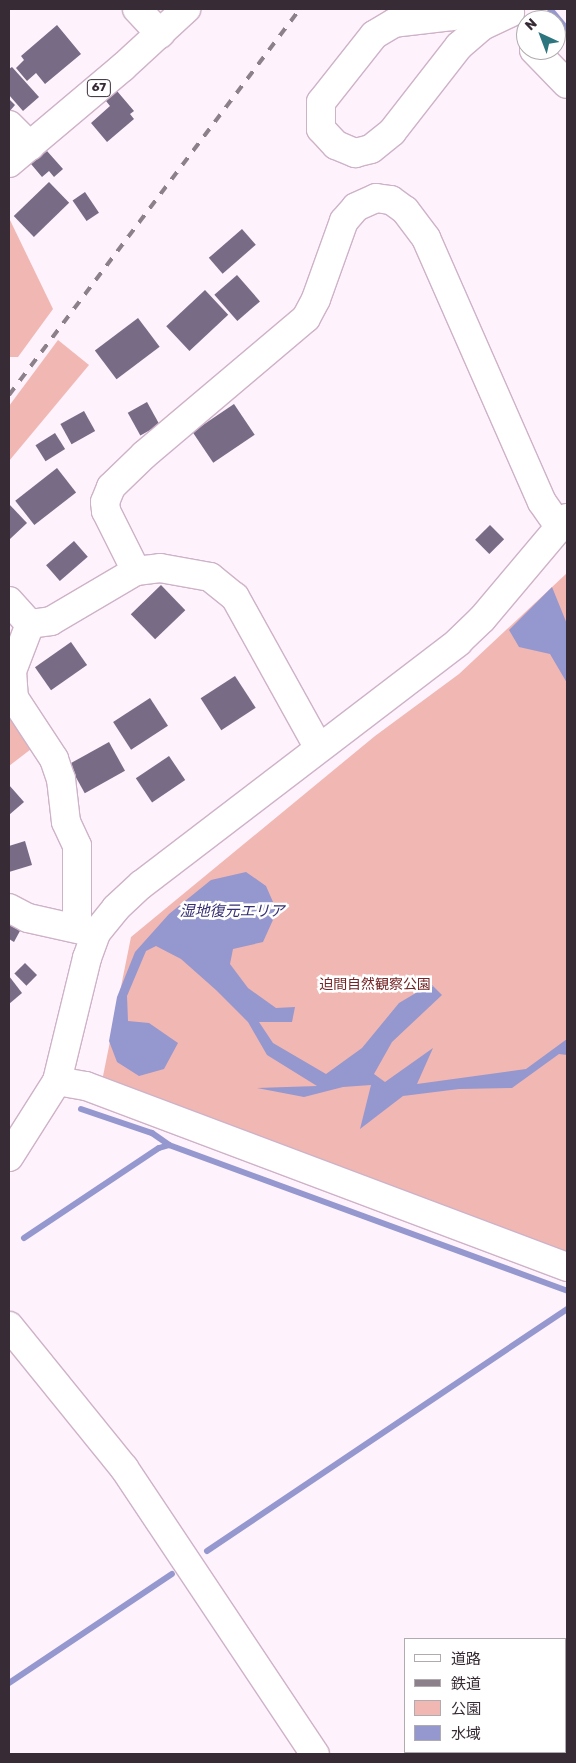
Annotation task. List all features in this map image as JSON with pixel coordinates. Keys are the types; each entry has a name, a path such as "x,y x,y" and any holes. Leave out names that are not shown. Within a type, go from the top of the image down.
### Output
{"street":[{"path":"137,9 160,34"},
{"name":"67","path":"9,163 160,34 186,9"},
{"path":"476,9 452,16 394,23 374,35 321,102 322,128 336,145 354,153 371,149 392,132 459,46 482,26 509,11 516,23"},
{"path":"544,60 567,84"},
{"path":"9,125 30,146"},
{"path":"9,908 28,918 87,930 116,908 142,884 318,747 458,642 482,619 564,523 542,502 426,238 405,210 391,200 376,198 356,206 344,221 316,299 306,318 144,455 111,487 104,502 106,511 136,571"},
{"path":"30,624 51,621 136,571 168,568 210,577 229,589 318,747"},
{"path":"9,600 30,624"},
{"path":"12,1147 56,1081 87,958 87,930 77,846 66,822 61,779 54,758 14,698 12,671 30,624"},
{"path":"56,1081 86,1086 567,1267"},
{"path":"9,1326 124,1468 315,1754"}],"green space":[{"path":"9,218 53,309 18,357 9,357"},
{"path":"58,340 89,365 9,461 9,406"},
{"name":"迫間自然観察公園","path":"567,573 567,1265 101,1086 131,937 375,736 459,674"},
{"path":"9,709 35,746 9,766"}],"water":[{"path":"552,587 567,624 567,683 550,654 519,647 509,630"},
{"name":"湿地復元エリア","path":"246,872 266,886 277,911 263,942 233,949 230,964 248,988 276,1008 295,1007 292,1022 259,1022 273,1043 326,1074 362,1048 399,1003 431,984 442,995 392,1042 374,1074 385,1082 433,1048 417,1084 526,1069 567,1039 567,1055 559,1054 512,1088 459,1089 403,1096 360,1129 371,1085 343,1087 304,1097 257,1088 317,1086 267,1055 248,1022 216,990 181,959 156,946 146,951 127,996 128,1021 149,1023 178,1043 164,1069 139,1076 117,1062 109,1041 117,997 135,952 169,914 211,880"}],"building":[{"path":"57,25 81,54 45,84 36,73 27,81 16,68 24,60 21,56"},
{"path":"12,67 39,97 23,111 9,95 9,69"},
{"path":"117,91 134,111 130,114 134,119 107,142 91,123 110,106 106,101"},
{"path":"9,99 15,105 9,112"},
{"path":"47,151 63,169 54,177 49,171 42,177 31,164"},
{"path":"49,182 69,203 34,237 14,216"},
{"path":"85,192 99,213 87,221 73,200"},
{"path":"242,229 256,245 223,274 209,258"},
{"path":"237,275 260,301 237,321 214,295"},
{"path":"205,290 228,315 189,351 166,326"},
{"path":"138,318 160,347 117,379 95,350"},
{"path":"147,402 160,425 140,435 128,413"},
{"path":"234,404 255,435 213,463 193,432"},
{"path":"84,411 95,431 72,444 60,424"},
{"path":"55,433 65,449 46,461 35,445"},
{"path":"57,468 76,492 34,525 15,501"},
{"path":"9,504 27,523 10,539 9,538"},
{"path":"490,525 504,539 489,554 475,540"},
{"path":"74,541 88,557 60,581 46,565"},
{"path":"161,585 185,610 155,639 131,614"},
{"path":"71,642 87,665 51,690 35,667"},
{"path":"235,676 256,708 221,730 201,698"},
{"path":"150,698 168,726 131,750 113,722"},
{"path":"109,742 125,771 85,793 69,764"},
{"path":"169,756 185,780 152,802 136,778"},
{"path":"9,785 24,802 9,815"},
{"path":"25,841 32,865 9,872 9,846"},
{"path":"9,922 21,929 14,942 9,939"},
{"path":"25,963 37,975 26,986 14,974"},
{"path":"9,976 22,993 9,1004"}],"waterway":[{"path":"550,9 567,29"},
{"path":"81,1109 152,1133 169,1145"},
{"path":"24,1238 159,1148 169,1145 567,1291"},
{"path":"207,1551 567,1309"},
{"path":"9,1683 172,1574"}],"railway":[{"path":"9,395 300,9"}]}
